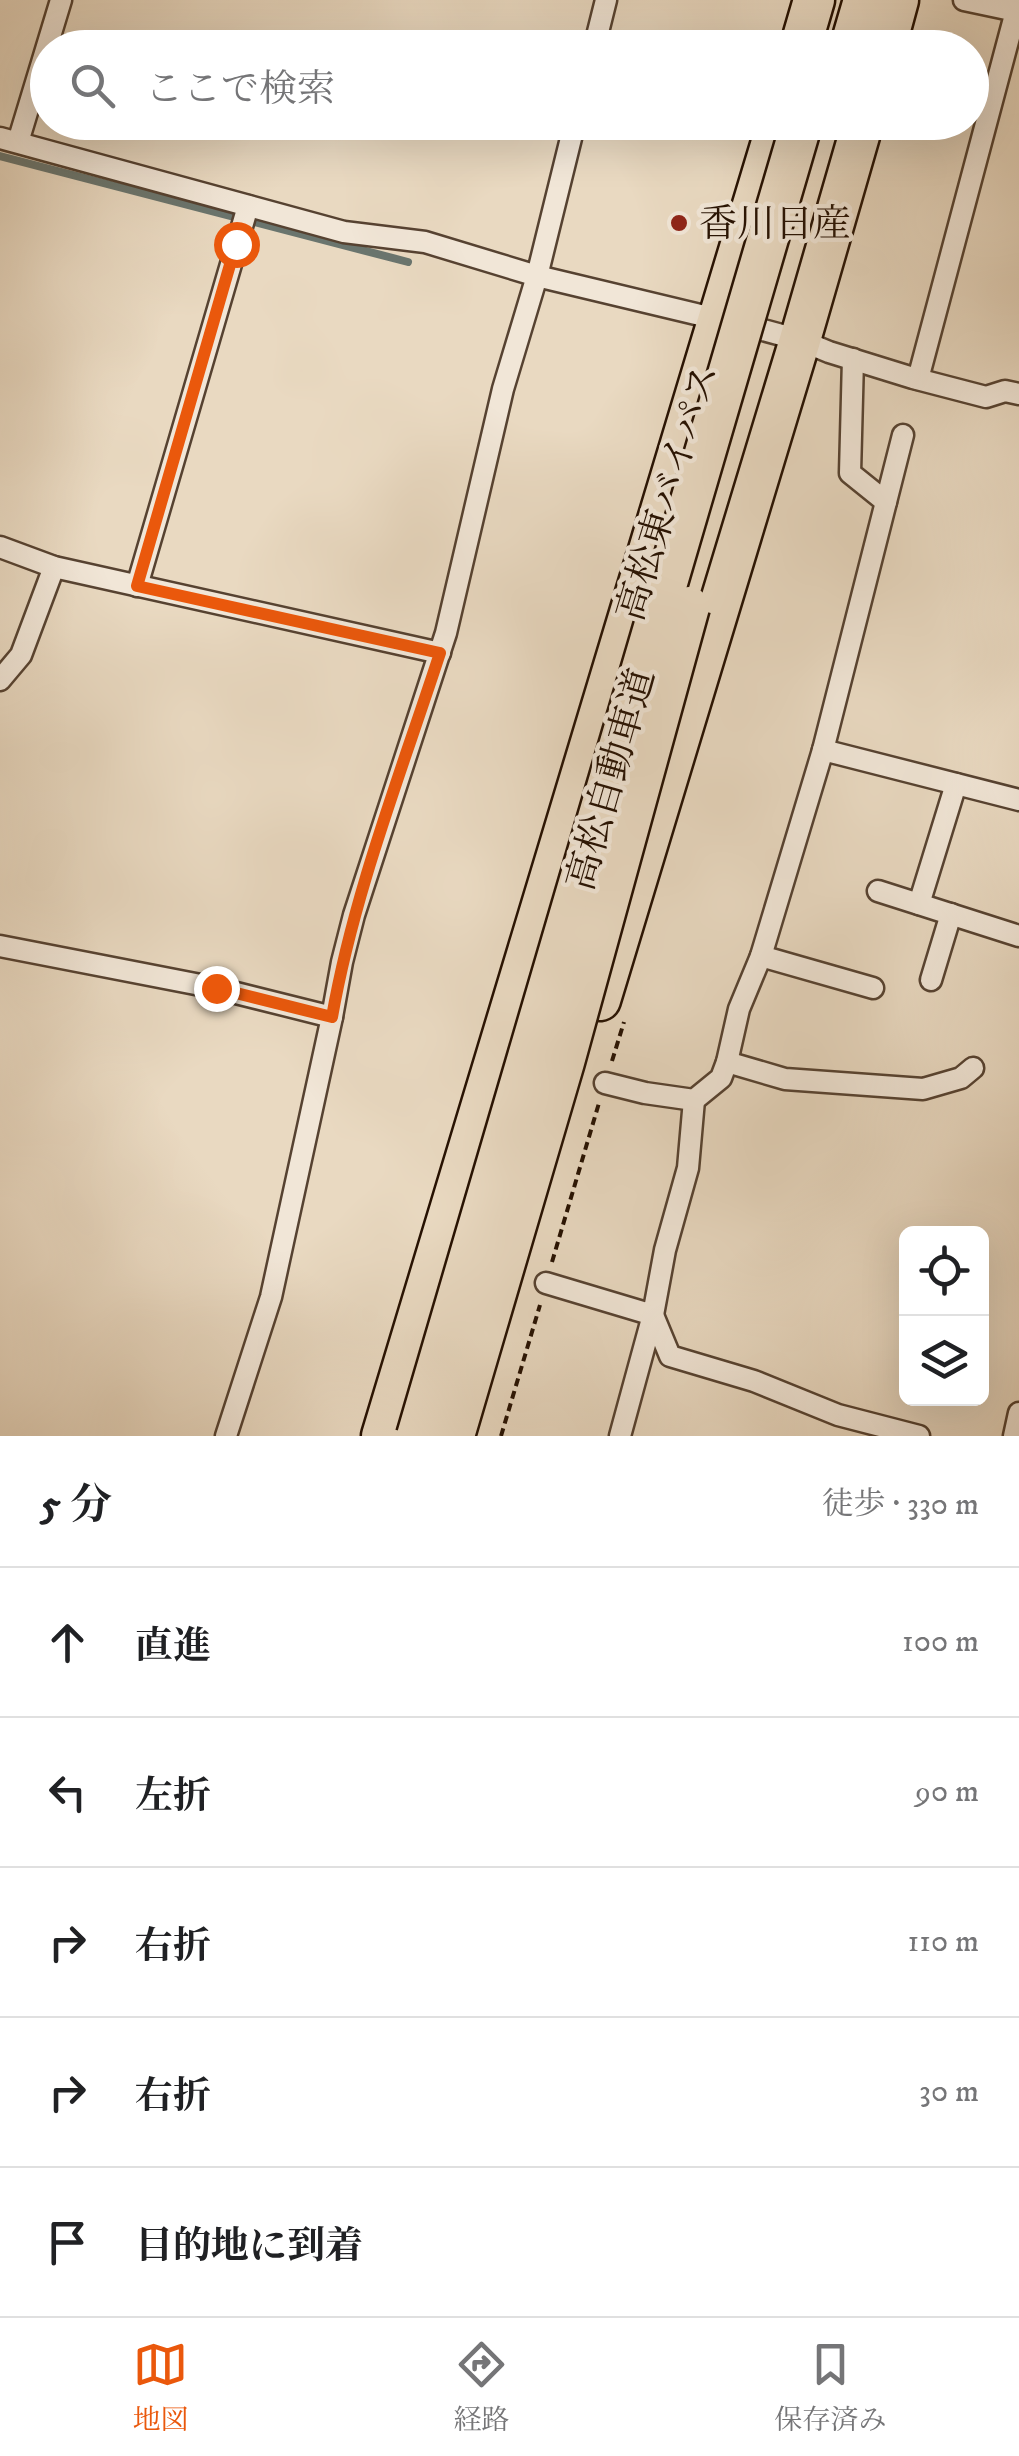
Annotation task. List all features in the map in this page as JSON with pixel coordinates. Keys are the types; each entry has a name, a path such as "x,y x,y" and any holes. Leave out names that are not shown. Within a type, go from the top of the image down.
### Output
{"highway":[{"path":"805,30 814,0"},
{"path":"829,30 838,0"},
{"path":"855,30 864,0"},
{"path":"889,30 898,0"},
{"name":"高松東バイパス","path":"382,1436 773,140"},
{"name":"高松自動車道","path":"417,1436 797,140"},
{"name":"高松自動車道","path":"454,1436 564,1062 734,441 823,140"},
{"path":"468,1436 858,140"},
{"path":"480,1436 564,1062"}],"street":[{"path":"49,30 60,0"},
{"path":"598,30 606,0"},
{"path":"964,0 1017,6 989,111"},
{"path":"30,82 9,140 344,232 425,242 537,276 720,318 918,379 986,396 1005,390 1019,394"},
{"path":"226,1436 270,1297 354,915 440,653 503,389 571,140"},
{"path":"918,379 981,140"},
{"path":"137,586 248,206"},
{"path":"853,359 850,473 886,502"},
{"path":"620,1436 688,1168 694,1100 721,1078 739,1009 761,956 823,750 903,435"},
{"path":"0,546 54,567 440,653"},
{"path":"0,680 21,655 54,567"},
{"path":"823,750 1019,800"},
{"path":"919,904 956,784"},
{"path":"878,891 1019,936"},
{"path":"931,980 951,914"},
{"path":"0,946 216,988 332,1017"},
{"path":"761,956 873,988"},
{"path":"727,1062 786,1079 922,1089 961,1078 973,1068"},
{"path":"606,1083 644,1094 694,1100"},
{"path":"546,1283 653,1315"},
{"path":"653,1315 670,1356 754,1381 838,1415 919,1436"},
{"path":"1014,1436 1019,1413"}],"waterway":[{"path":"0,156 408,262"}],"place":[{"name":"香川日産","path":"679,223"}],"route":[{"path":"216,988 332,1017 354,915 440,653 137,586 236,244"}]}
